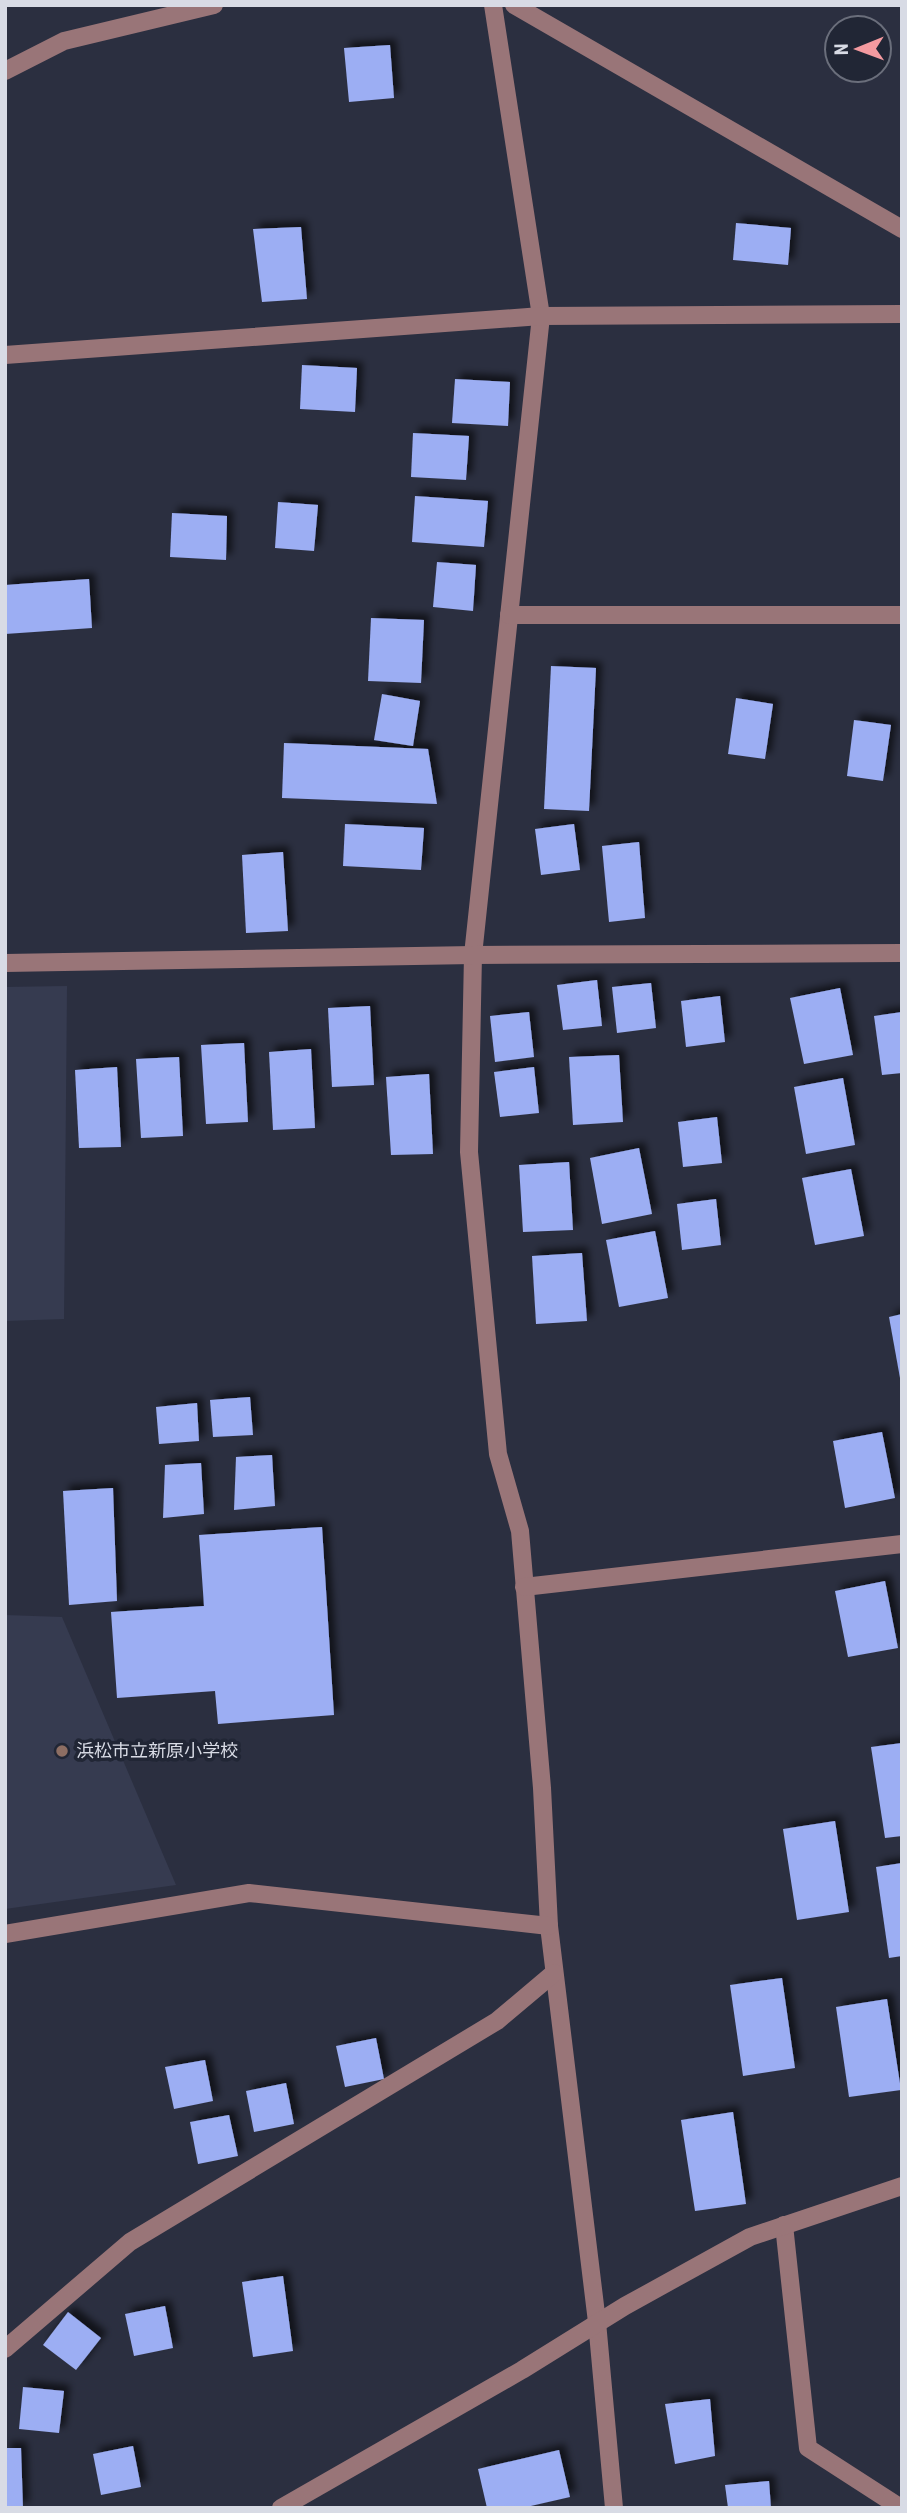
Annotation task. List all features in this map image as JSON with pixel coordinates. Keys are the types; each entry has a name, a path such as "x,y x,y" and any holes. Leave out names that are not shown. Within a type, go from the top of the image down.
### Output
{"street":[{"path":"5,71 64,41 214,5"},
{"path":"493,5 541,316 473,955 469,1152 498,1454 520,1531 542,1788 549,1926 597,2322 614,2508"},
{"path":"514,5 902,229"},
{"path":"5,355 541,316 902,314"},
{"path":"509,615 902,615"},
{"path":"5,963 473,955 902,953"},
{"path":"524,1587 902,1544"},
{"path":"5,1934 249,1893 549,1926"},
{"path":"5,2349 130,2242 497,2021 554,1973"},
{"path":"281,2508 522,2370 597,2322 750,2237 902,2186"},
{"path":"784,2225 808,2448 901,2508"}],"shaded area":[{"path":"67,986 64,1319 5,1321 5,987"},
{"name":"浜松市立新原小学校","path":"5,1615 62,1617 176,1885 5,1909"}],"building":[{"path":"390,45 394,98 349,102 344,48"},
{"path":"736,223 791,228 788,265 733,260"},
{"path":"301,227 307,299 262,302 253,229"},
{"path":"302,365 357,368 355,412 300,409"},
{"path":"455,379 510,382 508,426 452,423"},
{"path":"413,433 469,436 466,480 411,477"},
{"path":"415,496 488,501 484,547 412,542"},
{"path":"278,502 318,505 314,551 275,548"},
{"path":"172,513 227,516 226,560 170,557"},
{"path":"437,562 476,565 473,611 433,607"},
{"path":"89,579 92,628 5,634 5,585"},
{"path":"371,618 424,620 421,683 368,681"},
{"path":"551,666 596,668 589,811 544,809"},
{"path":"382,694 420,701 413,746 374,740"},
{"path":"736,698 773,704 765,759 728,754"},
{"path":"854,720 891,725 883,781 847,776"},
{"path":"284,743 428,749 437,804 282,798"},
{"path":"345,824 424,828 421,870 343,866"},
{"path":"574,824 580,870 541,875 535,829"},
{"path":"639,842 645,918 609,922 602,846"},
{"path":"283,852 288,931 246,933 242,855"},
{"path":"597,980 602,1026 563,1030 557,985"},
{"path":"651,983 656,1028 617,1033 612,987"},
{"path":"840,988 853,1055 804,1064 790,998"},
{"path":"720,996 725,1042 686,1047 681,1001"},
{"path":"370,1006 374,1085 332,1087 328,1008"},
{"path":"529,1012 534,1057 495,1062 490,1016"},
{"path":"902,1012 902,1073 882,1075 874,1016"},
{"path":"244,1043 248,1122 206,1124 201,1045"},
{"path":"311,1049 315,1128 273,1130 269,1052"},
{"path":"619,1055 623,1122 573,1125 569,1057"},
{"path":"179,1057 183,1136 141,1138 136,1059"},
{"path":"117,1067 121,1147 79,1148 75,1070"},
{"path":"534,1067 539,1113 500,1117 494,1072"},
{"path":"429,1074 433,1154 391,1155 386,1077"},
{"path":"843,1078 855,1145 806,1154 794,1087"},
{"path":"717,1117 722,1163 683,1167 678,1122"},
{"path":"639,1148 652,1214 602,1224 590,1158"},
{"path":"569,1162 573,1230 523,1232 519,1165"},
{"path":"851,1169 864,1236 815,1245 802,1178"},
{"path":"716,1199 721,1245 682,1250 677,1204"},
{"path":"655,1231 668,1298 619,1307 606,1240"},
{"path":"582,1253 587,1321 536,1324 532,1256"},
{"path":"902,1314 902,1378 900,1378 889,1317"},
{"path":"250,1397 253,1435 213,1437 210,1400"},
{"path":"197,1403 199,1441 159,1444 156,1407"},
{"path":"882,1432 895,1498 845,1508 833,1441"},
{"path":"272,1455 275,1506 234,1510 236,1457"},
{"path":"201,1463 204,1514 163,1518 165,1465"},
{"path":"113,1488 117,1601 69,1605 63,1491"},
{"path":"322,1527 334,1715 218,1724 215,1691 117,1698 111,1612 204,1606 199,1535"},
{"path":"885,1581 898,1648 848,1657 835,1591"},
{"path":"902,1743 902,1836 885,1838 871,1747"},
{"path":"835,1821 849,1912 797,1920 783,1829"},
{"path":"902,1863 902,1956 889,1958 876,1867"},
{"path":"782,1978 795,2068 743,2076 730,1985"},
{"path":"887,1999 901,2090 849,2097 836,2007"},
{"path":"376,2038 384,2079 345,2087 336,2046"},
{"path":"205,2060 213,2101 174,2109 165,2067"},
{"path":"286,2083 294,2124 254,2132 246,2091"},
{"path":"733,2112 746,2204 695,2211 681,2120"},
{"path":"229,2115 238,2156 198,2164 190,2122"},
{"path":"283,2276 293,2351 253,2357 242,2282"},
{"path":"165,2306 173,2348 134,2356 125,2314"},
{"path":"68,2312 101,2338 76,2370 43,2345"},
{"path":"23,2387 64,2391 59,2433 19,2429"},
{"path":"710,2399 715,2456 675,2464 665,2404"},
{"path":"133,2446 141,2487 101,2495 93,2454"},
{"path":"5,2448 21,2448 23,2508 5,2508"},
{"path":"559,2450 570,2497 522,2508 487,2508 478,2469"},
{"path":"769,2481 771,2508 728,2508 725,2485"}],"place":[{"name":"浜松市立新原小学校","path":"62,1751"}]}
